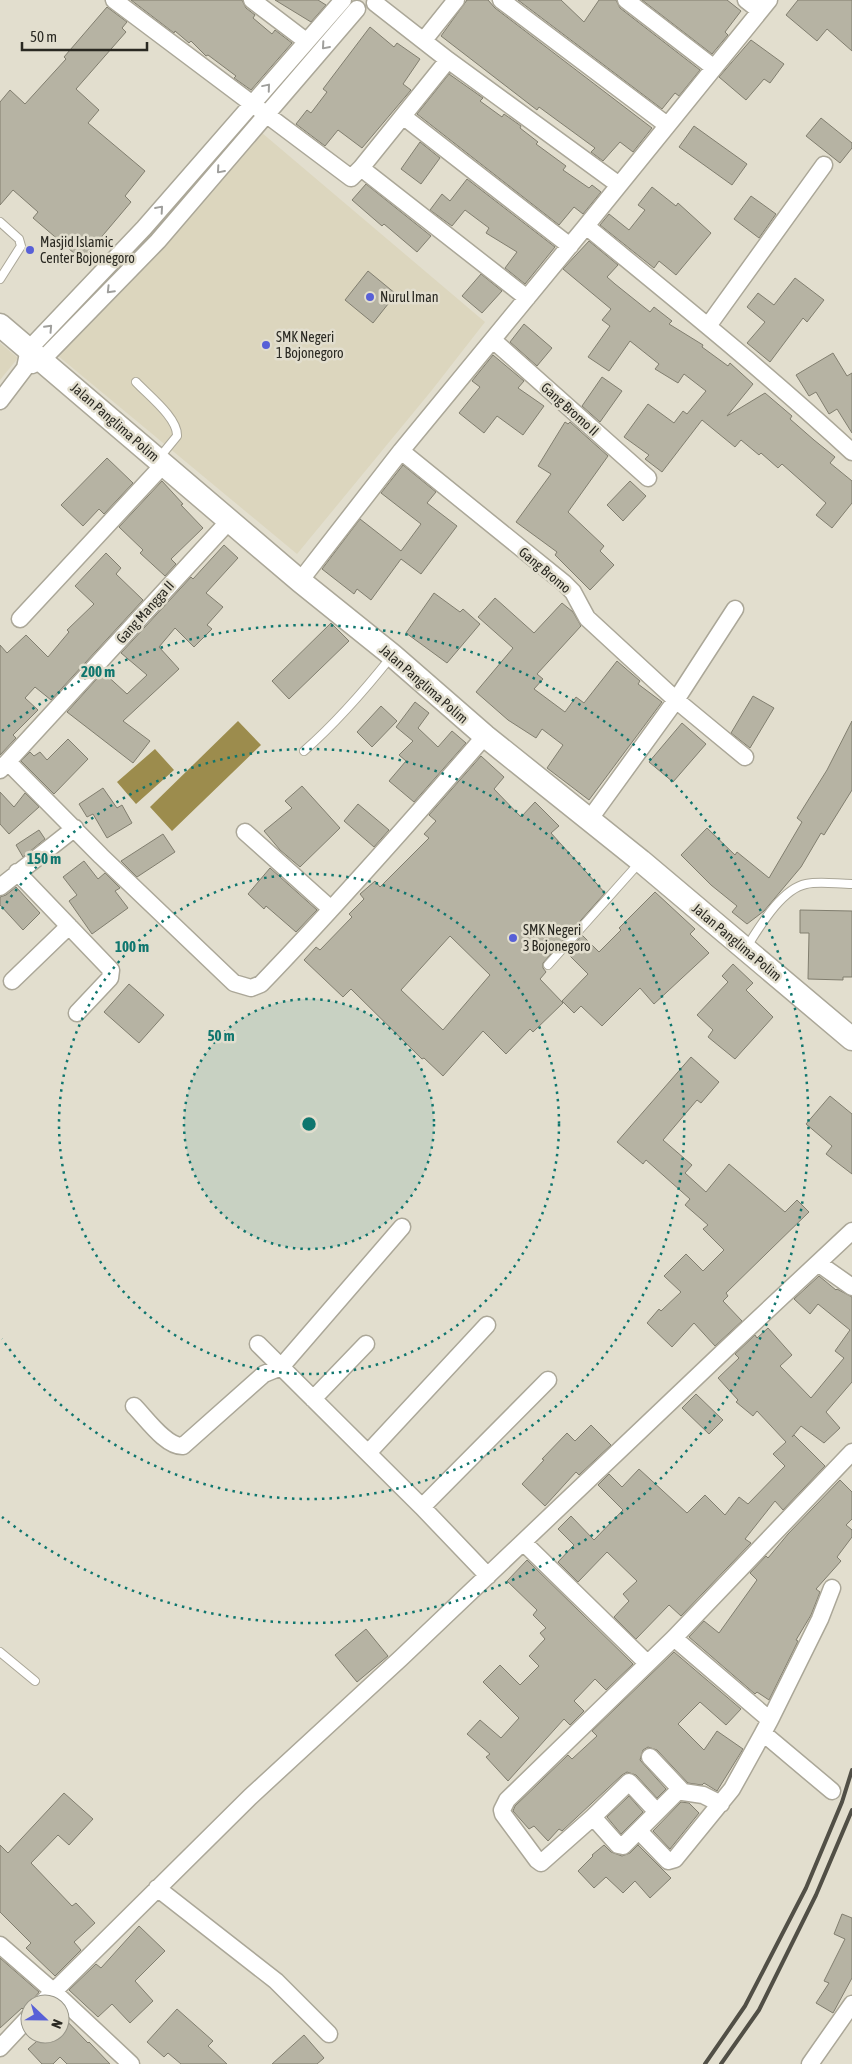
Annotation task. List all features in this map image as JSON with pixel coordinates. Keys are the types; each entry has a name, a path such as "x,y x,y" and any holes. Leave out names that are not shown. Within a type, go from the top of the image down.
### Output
{"main road":[{"name":"Jalan Panglima Polim","path":"0,325 32,359 161,462 300,581 392,655 485,736 641,860 852,1039"}],"street":[{"path":"114,0 253,103 348,177 354,176 361,168 448,60"},
{"path":"252,0 306,41"},
{"path":"424,40 456,0"},
{"path":"500,0 667,124"},
{"path":"626,0 713,67"},
{"path":"300,581 401,451 570,246 764,5 746,0"},
{"path":"348,3 367,8 376,1 448,60 619,185"},
{"path":"32,359 158,241 268,115 348,3"},
{"path":"0,401 32,359 306,41 348,3"},
{"path":"404,117 570,246"},
{"path":"708,326 824,165"},
{"path":"361,168 527,298"},
{"path":"586,226 708,326 852,452"},
{"name":"Gang Bromo II","path":"493,340 648,478"},
{"name":"Gang Bromo","path":"401,451 564,583 573,592 588,618 676,700 745,757"},
{"path":"20,619 161,462"},
{"name":"Gang Mangga II","path":"4,766 229,521"},
{"path":"589,820 676,700 735,609"},
{"path":"4,766 75,828 101,856 234,983 245,987 256,987 261,984 413,820 485,736"},
{"path":"0,887 75,828"},
{"path":"245,832 331,909"},
{"path":"17,872 110,967 112,973 110,978 77,1013"},
{"path":"12,981 69,926"},
{"path":"134,1406 169,1443 183,1446 264,1374 281,1367 402,1227"},
{"path":"50,1994 250,1797 488,1576 852,1231"},
{"path":"818,1263 852,1288"},
{"path":"368,1452 486,1325"},
{"path":"258,1344 368,1452 488,1576"},
{"path":"313,1400 366,1344"},
{"path":"422,1507 548,1380"},
{"path":"658,1812 630,1782 541,1862 537,1860 502,1810 507,1800 674,1638 852,1452"},
{"path":"523,1542 647,1663"},
{"path":"639,1831 671,1862 721,1804 732,1788 766,1726 820,1619 832,1588"},
{"path":"674,1638 832,1792"},
{"path":"650,1757 687,1794 703,1795 721,1804"},
{"path":"593,1817 620,1846 639,1831 680,1789"},
{"path":"158,1888 276,1981 329,2034"},
{"path":"0,1945 53,1991 131,2064"},
{"path":"810,2064 852,2004"},
{"path":"0,2048 20,2027"}],"lane":[{"path":"0,222 19,239 21,246 0,279"},
{"path":"136,382 171,418 177,432 177,436 161,462"},
{"path":"304,750 359,698 392,655"},
{"path":"548,965 641,860"},
{"path":"745,948 773,909 794,889 805,884 852,884"},
{"path":"0,1652 35,1682"}],"shaded area":[{"name":"SMK Negeri 1 Bojonegoro","path":"255,127 485,322 432,390 297,554 57,355"},
{"path":"0,343 18,358 0,380"},
{"path":"238,721 261,745 172,831 150,807"},
{"path":"155,749 174,770 136,804 117,782"}],"building":[{"path":"131,0 242,0 246,8 255,15 253,18 272,34 275,30 292,43 251,90 234,78 236,76 208,55 206,56 191,41 189,43 175,31 174,33"},
{"path":"275,0 318,0 326,5 311,22"},
{"path":"467,0 488,0 495,8 652,128 633,152 620,142 603,161 591,152 595,148 539,107 537,110 441,36"},
{"path":"518,0 561,0 584,22 599,0 616,0 620,8 700,70 679,96 675,93 662,109"},
{"path":"642,0 727,0 741,11 725,32 728,35 712,54"},
{"path":"798,0 852,0 852,51 827,29 817,41 786,15"},
{"path":"107,7 127,22 122,28 126,32 76,89 99,110 88,123 145,171 125,196 131,202 82,260 33,218 38,212 13,190 0,205 0,102 10,90 25,104 66,59 64,57"},
{"path":"370,27 394,47 397,43 420,59 403,84 411,90 362,148 338,130 325,146 296,124 307,110 311,113 327,92 323,89"},
{"path":"751,40 784,64 770,83 764,79 746,100 719,77"},
{"path":"449,74 483,98 480,101 502,117 504,114 521,126 520,128 538,142 536,144 566,166 563,170 589,188 592,185 601,192 583,214 574,207 559,225 417,114"},
{"path":"821,118 852,143 852,148 840,163 806,136"},
{"path":"694,126 747,164 732,185 679,147"},
{"path":"420,142 440,158 421,184 401,169"},
{"path":"467,179 555,247 525,284 505,268 517,252 486,233 489,228 465,210 452,226 430,210 442,194 450,201"},
{"path":"366,184 431,236 417,252 384,224 382,226 352,200"},
{"path":"652,187 676,206 678,203 711,233 676,275 659,261 654,268 600,225 609,214 629,230 645,210 638,205"},
{"path":"751,196 776,214 759,238 734,219"},
{"path":"589,241 618,265 607,277 615,284 650,312 654,307 672,321 669,324 703,345 702,347 728,366 730,363 753,384 727,416 765,393 792,416 790,419 835,457 830,463 852,481 852,503 832,528 816,515 826,503 782,464 778,468 761,453 759,455 741,440 735,447 702,420 662,472 645,459 649,455 624,437 648,404 674,423 683,411 687,414 706,391 684,374 678,383 655,369 659,364 630,341 609,371 588,357 610,326 602,320 611,309 563,269"},
{"name":"Nurul Iman","path":"368,271 396,294 373,323 345,300"},
{"path":"481,274 502,291 482,313 462,296"},
{"path":"795,278 824,300 807,322 803,318 770,362 747,343 765,322 747,307 758,293 774,305"},
{"path":"524,324 552,348 537,366 510,342"},
{"path":"833,353 847,376 852,373 852,433 837,409 829,414 816,392 809,396 796,375"},
{"path":"493,355 524,381 518,388 544,406 523,435 497,416 484,433 459,413 480,387 472,381"},
{"path":"602,377 622,391 600,422 582,406"},
{"path":"565,422 568,424 570,422 608,456 568,512 604,546 600,551 614,565 590,590 555,555 557,552 516,522 551,474 538,466"},
{"path":"107,458 133,483 104,514 99,509 83,526 61,505"},
{"path":"403,465 436,492 427,503 457,526 421,574 401,559 371,600 357,589 354,594 322,569 360,519 401,551 421,524 381,493"},
{"path":"162,481 203,528 171,559 176,564 165,576 140,553 143,550 119,527"},
{"path":"630,481 646,496 623,521 607,505"},
{"path":"224,545 238,558 206,593 223,607 207,625 212,629 194,647 175,628 159,647 179,669 123,721 150,741 133,763 67,712 103,672 127,694 147,675 121,653 191,577 193,579"},
{"path":"106,553 121,568 116,574 143,600 51,700 35,687 25,698 38,710 13,735 16,738 0,755 0,645 7,653 26,635 48,657 69,632 67,630 94,604 75,586"},
{"path":"434,593 460,612 463,609 480,624 447,663 406,633"},
{"path":"495,598 534,633 562,603 573,612 581,626 537,674 543,679 534,689 565,712 576,697 584,703 617,661 640,681 638,684 662,702 589,800 547,768 563,745 542,729 536,738 508,720 476,692 513,648 478,617"},
{"path":"331,623 349,641 289,699 272,681"},
{"path":"753,696 774,708 750,748 731,733"},
{"path":"415,702 429,713 418,728 438,747 452,731 466,743 414,802 389,781 406,761 399,755 413,741 396,727"},
{"path":"381,706 397,721 372,747 357,732"},
{"path":"852,721 852,790 824,835 821,833 801,867 764,911 747,924 732,912 737,906 711,885 681,855 707,828 735,855 737,852 769,878 802,822 797,818 827,770"},
{"path":"682,723 706,744 673,782 649,762"},
{"path":"68,739 88,759 54,794 21,761 30,752 34,756 40,752 47,760"},
{"path":"481,756 504,777 494,789 521,817 535,802 559,826 551,833 605,893 543,963 543,968 546,972 540,979 563,1003 533,1032 530,1029 506,1054 483,1031 443,1076 424,1058 422,1059 351,989 343,997 304,960 316,947 320,950 352,917 349,914 364,899 360,894 375,881 380,887 429,838 424,834 436,821 429,815","holes":["450,936 490,975 443,1030 401,990"]},
{"path":"302,786 340,828 300,867 280,850 264,831 292,808 285,801"},
{"path":"103,788 117,808 122,805 132,823 107,838 93,814 87,817 79,804"},
{"path":"0,792 14,807 25,793 39,807 9,834 0,824"},
{"path":"358,804 389,830 374,847 344,821"},
{"path":"39,830 45,839 23,857 16,845"},
{"path":"163,834 175,852 137,877 121,861"},
{"path":"84,861 98,879 105,873 120,888 115,891 128,908 92,934 69,901 77,895 63,877"},
{"path":"270,868 317,910 296,932 266,906 264,909 248,894"},
{"path":"16,887 40,913 23,930 0,905 0,897"},
{"path":"655,892 695,929 690,934 709,953 654,1004 640,988 602,1026 581,1006 574,1013 562,1001 588,974 567,953 582,935 599,952 621,930 619,928"},
{"path":"800,910 852,911 852,977 843,977 843,980 808,979 809,933 800,933"},
{"path":"733,964 753,983 746,990 773,1017 735,1059 708,1037 713,1030 697,1015 728,982 722,976"},
{"path":"129,984 164,1015 139,1043 104,1012"},
{"path":"691,1057 719,1082 701,1103 697,1100 663,1140 692,1165 685,1173 706,1192 729,1164 785,1212 797,1200 809,1212 726,1293 728,1296 723,1301 742,1321 715,1346 694,1323 672,1347 647,1323 659,1309 661,1311 681,1292 664,1276 686,1254 703,1271 724,1250 703,1229 708,1225 685,1205 690,1199 646,1160 643,1164 617,1142"},
{"path":"830,1096 852,1114 852,1174 826,1154 832,1146 806,1124"},
{"path":"819,1276 836,1290 852,1297 852,1382 826,1412 840,1428 824,1443 801,1426 792,1437 794,1435 825,1466 783,1510 775,1501 745,1539 751,1543 681,1616 669,1605 636,1639 614,1617 629,1601 623,1594 637,1581 607,1552 578,1582 558,1562 574,1545 558,1529 571,1516 594,1540 623,1510 598,1485 609,1474 622,1487 639,1469 687,1513 705,1495 725,1515 739,1497 748,1504 785,1466 773,1454 786,1442 757,1411 753,1416 736,1402 738,1400 718,1378 739,1358 735,1354 755,1335 757,1338 768,1328 792,1355 780,1366 811,1398 844,1358 835,1351 850,1330 818,1304 810,1314 794,1299"},
{"path":"696,1394 723,1420 709,1434 682,1408"},
{"path":"591,1425 611,1445 579,1475 576,1472 545,1506 522,1484 544,1460 542,1459 567,1433 575,1441"},
{"path":"840,1480 852,1492 852,1519 846,1525 852,1530 852,1537 837,1557 841,1561 816,1589 820,1592 811,1615 796,1640 798,1641 769,1700 757,1692 755,1694 689,1637 704,1621 719,1633 757,1580 750,1573 766,1556 768,1558 788,1534"},
{"path":"527,1560 633,1664 606,1690 595,1679 574,1701 584,1711 570,1725 564,1719 508,1781 486,1757 490,1754 467,1734 480,1720 501,1738 519,1718 483,1682 500,1665 520,1685 539,1666 529,1656 545,1639 540,1633 546,1628 533,1615 537,1610 507,1581"},
{"path":"366,1629 388,1656 357,1682 335,1655"},
{"path":"674,1652 741,1709 726,1725 700,1702 678,1724 704,1750 717,1731 743,1749 717,1791 704,1783 702,1785 688,1783 657,1750 648,1747 643,1750 640,1760 666,1789 657,1798 636,1775 627,1772 562,1831 559,1829 548,1841 534,1826 529,1829 513,1811 515,1806 568,1755 572,1759 597,1736 592,1731"},
{"path":"64,1793 93,1819 69,1845 58,1835 31,1863 72,1906 76,1903 95,1923 74,1942 81,1950 55,1976 26,1948 31,1943 0,1912 0,1845 8,1853"},
{"path":"629,1796 643,1812 621,1834 607,1817"},
{"path":"681,1802 689,1803 699,1813 670,1849 653,1831"},
{"path":"604,1845 611,1852 622,1856 630,1853 638,1845 671,1878 650,1898 635,1881 623,1893 606,1877 594,1888 578,1871"},
{"path":"842,1914 852,1918 852,1978 833,2013 816,2003 829,1983 824,1981 845,1939 834,1934"},
{"path":"139,1926 165,1951 135,1981 153,2001 130,2023 112,2004 98,2017 69,1990 96,1964 101,1968"},
{"path":"0,1958 39,1992 37,1994 20,1994 20,2010 0,2028"},
{"path":"177,2009 213,2041 208,2046 227,2064 181,2064 168,2053 164,2057 147,2042"},
{"path":"70,2024 110,2064 67,2064 60,2057 53,2064 42,2064 28,2049 34,2044 70,2044"},
{"path":"304,2035 324,2058 317,2064 272,2064"}],"railway":[{"path":"705,2064 745,2006 806,1888 842,1802 852,1770"},
{"path":"721,2064 759,2010 816,1895 852,1810"}],"place":[{"name":"Masjid Islamic Center Bojonegoro","path":"30,250"},
{"name":"Nurul Iman","path":"370,297"},
{"name":"SMK Negeri 1 Bojonegoro","path":"266,345"},
{"name":"SMK Negeri 3 Bojonegoro","path":"513,938"}]}
